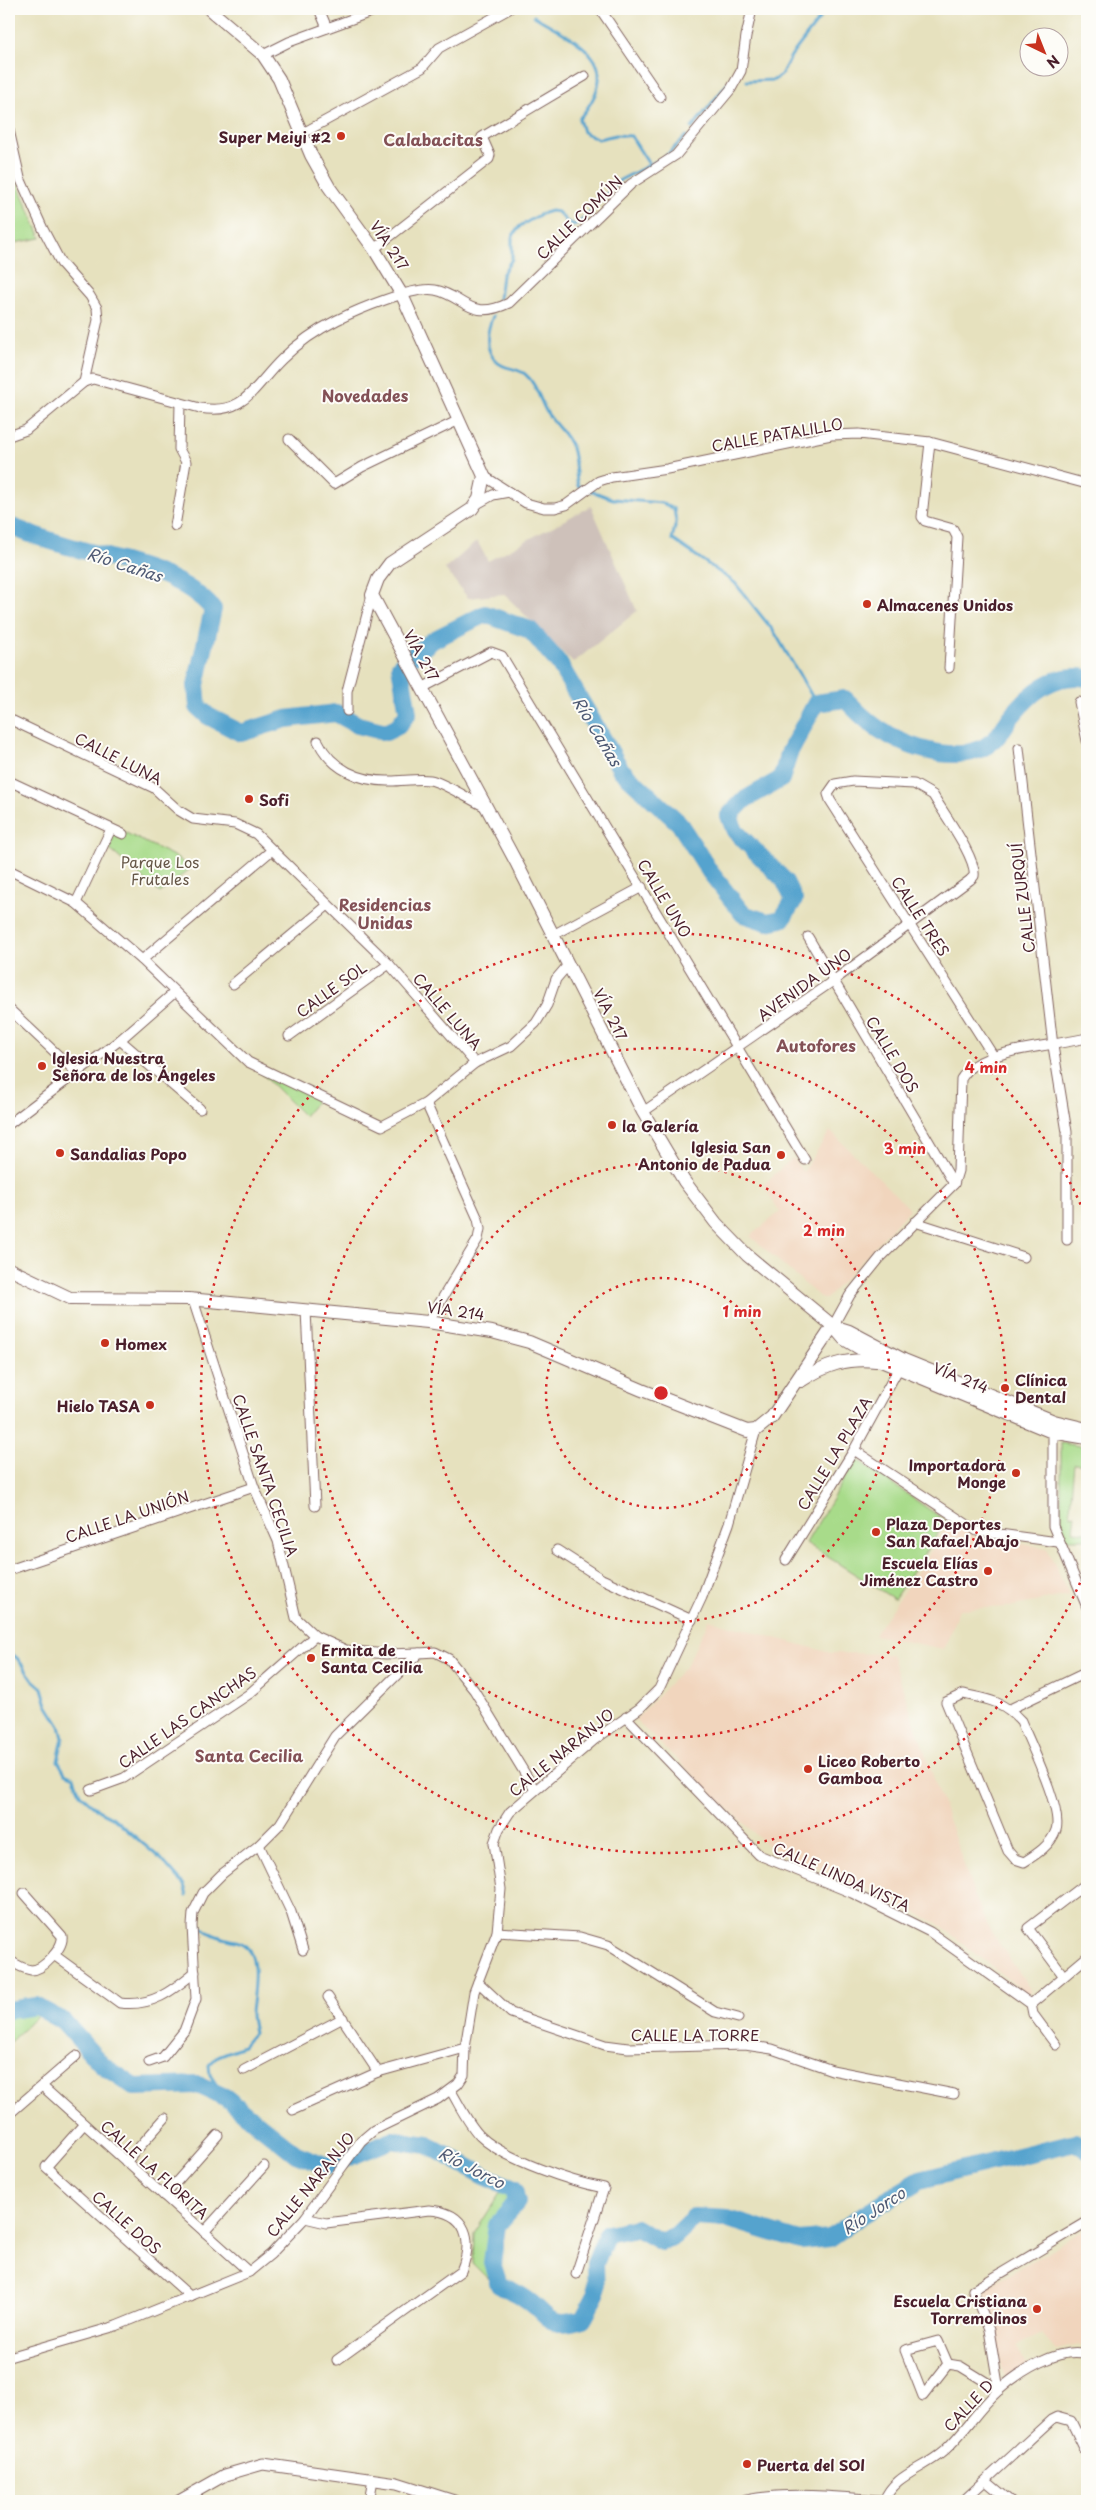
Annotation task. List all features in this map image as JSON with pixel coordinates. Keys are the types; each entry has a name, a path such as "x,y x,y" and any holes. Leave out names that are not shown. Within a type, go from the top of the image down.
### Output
{"main road":[{"name":"VÍA 217","path":"211,9 263,55 279,79 304,134 311,155 329,187 374,249 402,295 484,476"},
{"path":"372,595 378,579 390,563 472,509 478,499 484,476"},
{"name":"VÍA 217","path":"372,595 553,935 642,1112 684,1181 716,1223 782,1285 833,1326"},
{"name":"VÍA 214","path":"9,1269 70,1298 193,1300 428,1322 492,1332 529,1342 739,1430 756,1430"},
{"path":"756,1430 772,1416 796,1384 833,1326"},
{"name":"VÍA 214","path":"833,1326 844,1338 880,1362 901,1364"},
{"name":"VÍA 214","path":"833,1326 849,1331 901,1364 1053,1427 1087,1438"},
{"path":"796,1384 819,1369 843,1361 880,1362"},
{"name":"VÍA 214","path":"1053,1427 1087,1429"}],"street":[{"path":"319,9 327,28"},
{"path":"263,55 327,28 379,9"},
{"path":"304,134 422,68 439,48 509,9"},
{"path":"600,9 660,98"},
{"name":"CALLE COMÚN","path":"84,382 93,379 111,382 180,403 217,411 237,405 249,397 281,360 314,332 339,319 402,295 424,290 435,290 451,296 474,310 502,306 509,303 631,184 676,155 731,88 742,71 746,36 752,9"},
{"path":"374,249 489,159 490,155 481,139 482,136 586,76"},
{"path":"9,130 20,178 43,229 61,263 90,296 97,308 98,320 84,382 26,430 9,436"},
{"path":"174,526 186,462 179,449 180,403"},
{"path":"289,440 334,484 362,467 458,420"},
{"name":"CALLE PATALILLO","path":"484,476 526,503 544,508 566,505 599,481 831,436 859,434 930,442 1087,484"},
{"path":"930,442 922,517 925,521 953,528 958,537 949,668"},
{"path":"472,509 485,499 509,492"},
{"path":"346,711 352,673 372,595"},
{"name":"CALLE UNO","path":"422,688 491,652 498,652 508,665 805,1160"},
{"path":"1079,702 1087,741"},
{"name":"CALLE LUNA","path":"9,719 154,788 178,810 193,819 235,824 256,834 389,964 475,1063"},
{"path":"318,741 325,756 337,767 347,772 388,781 431,780 486,807"},
{"name":"CALLE ZURQUÍ","path":"1019,748 1053,1046 1067,1132 1067,1240"},
{"path":"9,781 123,834"},
{"name":"AVENIDA UNO","path":"642,1112 738,1048 833,981 970,880 975,872 968,854 933,795 926,789 914,784 842,781 830,789"},
{"name":"CALLE TRES","path":"830,789 828,794 830,800 994,1057"},
{"path":"76,903 112,829"},
{"path":"142,960 272,850"},
{"path":"9,870 76,903 142,960 248,1062 382,1126 426,1103 475,1063 511,1046 536,1023 547,1006 556,979 568,965"},
{"path":"553,935 642,887"},
{"path":"233,984 328,905"},
{"name":"CALLE DOS","path":"808,937 954,1184"},
{"name":"CALLE SOL","path":"289,1036 389,964"},
{"path":"9,1124 120,1040 175,992"},
{"path":"9,1010 77,1073"},
{"path":"833,1326 842,1308 860,1283 915,1222 946,1195 954,1184 958,1171 961,1078 970,1067 994,1057 1087,1038"},
{"path":"120,1040 200,1109"},
{"path":"426,1103 478,1219 480,1229 478,1239 428,1322"},
{"path":"915,1222 1024,1257"},
{"name":"CALLE SANTA CECILIA","path":"193,1300 254,1487 278,1541 294,1614 302,1625 315,1636 354,1652 386,1654 434,1652 449,1659 474,1690 535,1790"},
{"path":"306,1310 315,1506"},
{"name":"CALLE LA PLAZA","path":"786,1560 854,1450 901,1364"},
{"path":"1053,1427 1053,1526 1058,1542 1087,1607"},
{"name":"CALLE NARANJO","path":"9,2357 116,2326 249,2272 271,2254 305,2218 360,2142 374,2130 451,2091 464,2074 465,2048 478,1982 497,1932 501,1889 494,1843 510,1812 594,1740 640,1708 659,1689 692,1620 729,1524 756,1430"},
{"path":"854,1450 977,1531 1058,1542"},
{"name":"CALLE LA UNIÓN","path":"9,1570 254,1487"},
{"path":"556,1550 602,1579 692,1620"},
{"name":"CALLE LAS CANCHAS","path":"91,1790 124,1778 249,1694 315,1636"},
{"path":"149,2062 163,2058 184,2031 196,1999 192,1926 197,1904 209,1886 259,1845 280,1824 335,1736 419,1653"},
{"path":"1010,1709 1087,1672"},
{"path":"963,1694 994,1701 1010,1709 1021,1721 1057,1811 1057,1828 1051,1841 1024,1862 1015,1860 1008,1851 946,1702 963,1694"},
{"name":"CALLE LINDA VISTA","path":"626,1717 759,1855 852,1893 930,1932 1031,2004 1033,2014 1056,2045"},
{"path":"259,1845 291,1912 303,1950"},
{"path":"1063,1975 1028,1928 1087,1883"},
{"path":"9,1960 32,1970 54,1956 63,1940 62,1936 24,1893"},
{"path":"497,1932 580,1937 608,1944 715,2012 738,2018"},
{"path":"54,1956 120,2003 146,2003 165,1995 194,1972"},
{"path":"1031,2004 1063,1975 1087,1957"},
{"name":"CALLE LA TORRE","path":"478,1982 511,2012 605,2045 628,2048 744,2045 772,2049 832,2070 954,2094"},
{"path":"328,1997 378,2072"},
{"path":"244,2070 343,2018"},
{"path":"293,2110 378,2072 465,2048"},
{"path":"9,2114 76,2056"},
{"name":"CALLE LA FLORITA","path":"42,2086 249,2272"},
{"path":"451,2091 470,2123 488,2143 560,2177 604,2188 576,2274"},
{"path":"126,2162 164,2118"},
{"name":"CALLE DOS","path":"84,2124 46,2167 191,2296"},
{"path":"164,2196 218,2135"},
{"path":"204,2232 264,2166"},
{"path":"305,2218 326,2223 442,2210 455,2217 466,2234 466,2257 461,2271 337,2360"},
{"path":"999,2390 988,2330 973,2290 1087,2222"},
{"path":"938,2341 948,2364 923,2396 905,2350 938,2341"},
{"name":"CALLE D","path":"882,2501 888,2488 945,2450 999,2390 1036,2365 1063,2352 1087,2354"},
{"path":"948,2364 960,2366 999,2390"},
{"path":"963,2501 1051,2420 1057,2417 1071,2421 1087,2454"},
{"path":"179,2501 225,2475 264,2464 397,2483 454,2501"},
{"path":"369,2501 373,2480"},
{"path":"986,2481 1010,2501"},
{"path":"746,2501 773,2496 806,2494 882,2501"}],"shaded area":[{"path":"591,506 637,611 573,663 504,594 468,598 445,569 477,541 488,561"},
{"path":"830,1131 910,1209 826,1299 822,1299 750,1236 780,1212 763,1185 792,1158 803,1172"},
{"name":"Escuela Elías Jiménez Castro","path":"950,1523 979,1537 1047,1548 1069,1595 1009,1607 959,1609 944,1649 874,1635"},
{"name":"Liceo Roberto Gamboa","path":"709,1620 831,1653 891,1654 975,1897 990,1930 1032,1992 1027,1994 937,1923 840,1876 770,1848 635,1720 686,1666"},
{"name":"Escuela Cristiana Torremolinos","path":"1087,2228 1087,2347 1078,2345 1056,2350 1042,2334 1016,2346 1027,2365 1006,2376 1003,2373 993,2323 983,2296 988,2287"}],"green space":[{"path":"9,164 41,238 9,244"},
{"name":"Parque Los Frutales","path":"126,833 178,858 190,869 160,893 108,848 113,834"},
{"path":"255,1067 318,1099 304,1116"},
{"path":"1061,1443 1087,1447 1087,1465 1074,1464 1070,1508 1071,1515 1075,1514 1073,1531 1087,1532 1087,1539 1066,1539 1061,1530"},
{"name":"Plaza Deportes San Rafael Abajo","path":"856,1459 946,1521 894,1599 806,1543"},
{"path":"32,2010 38,2015 9,2043 9,2013"},
{"path":"502,2190 511,2198 512,2202 493,2223 489,2264 496,2287 473,2264 474,2234"}],"waterway":[{"path":"747,81 774,80 781,75 791,56 820,18 822,9"},
{"path":"534,16 581,45 592,56 598,68 599,82 593,99 579,119 583,132 598,139 616,135 631,136 650,166"},
{"path":"692,128 728,83"},
{"path":"499,299 502,275 512,259 512,237 520,226 541,214 551,211 558,212 567,222 575,225 620,180 665,157 686,136"},
{"path":"493,316 488,338 491,354 498,363 525,374 532,382 549,416 570,443 578,486 613,499 662,503 674,509 676,522 672,539 735,583 775,633 816,703"},
{"name":"Río Cañas","path":"9,526 39,537 156,572 187,587 201,597 213,609 196,685 198,707 208,716 241,733 286,719 336,713 358,725 386,732 398,726 408,713 400,666 433,640 485,614 530,630 558,662 621,770 679,823 710,872 743,914 767,922 782,919 794,900 784,880 735,831 729,816 744,800 781,779 790,751 816,703 845,699 864,718 894,738 928,751 946,754 963,753 979,749 993,741 1019,708 1044,686 1064,678 1087,678"},
{"path":"9,1652 17,1658 33,1680 42,1688 47,1705 60,1726 63,1738 58,1761 65,1773 74,1777 80,1794 98,1810 112,1817 162,1860 184,1885 187,1896"},
{"path":"199,1924 211,1933 245,1945 250,1952 253,1962 254,1984 251,2014 254,2033 243,2046 218,2056 209,2065 210,2075 225,2097"},
{"name":"Río Jorco","path":"9,2010 36,2006 63,2021 102,2065 135,2087 198,2085 225,2097 296,2154 327,2166 392,2140 428,2145 485,2176 514,2189 517,2202 497,2225 492,2263 499,2285 523,2297 554,2322 561,2323 583,2319 596,2295 595,2264 607,2234 636,2228 661,2242 674,2236 694,2217 728,2219 800,2241 830,2238 864,2214 920,2180 1075,2142 1087,2150"}],"place":[{"name":"Super Meiyi #2","path":"341,136"},
{"name":"Almacenes Unidos","path":"867,604"},
{"name":"Sofi","path":"249,799"},
{"name":"Iglesia Nuestra Señora de los Ángeles","path":"42,1066"},
{"name":"la Galería","path":"612,1125"},
{"name":"Sandalias Popo","path":"60,1153"},
{"name":"Iglesia San Antonio de Padua","path":"781,1155"},
{"name":"Homex","path":"105,1343"},
{"name":"Clínica Dental","path":"1005,1388"},
{"name":"Hielo TASA","path":"150,1405"},
{"name":"Importadora Monge","path":"1016,1473"},
{"name":"Plaza Deportes San Rafael Abajo","path":"876,1532"},
{"name":"Escuela Elías Jiménez Castro","path":"988,1571"},
{"name":"Ermita de Santa Cecilia","path":"311,1658"},
{"name":"Liceo Roberto Gamboa","path":"808,1769"},
{"name":"Escuela Cristiana Torremolinos","path":"1037,2309"},
{"name":"Puerta del SOl","path":"747,2464"}],"district":[{"name":"Calabacitas","path":"433,139"},
{"name":"Novedades","path":"365,395"},
{"name":"Residencias Unidas","path":"385,913"},
{"name":"Autofores","path":"816,1045"},
{"name":"Santa Cecilia","path":"249,1755"}]}
